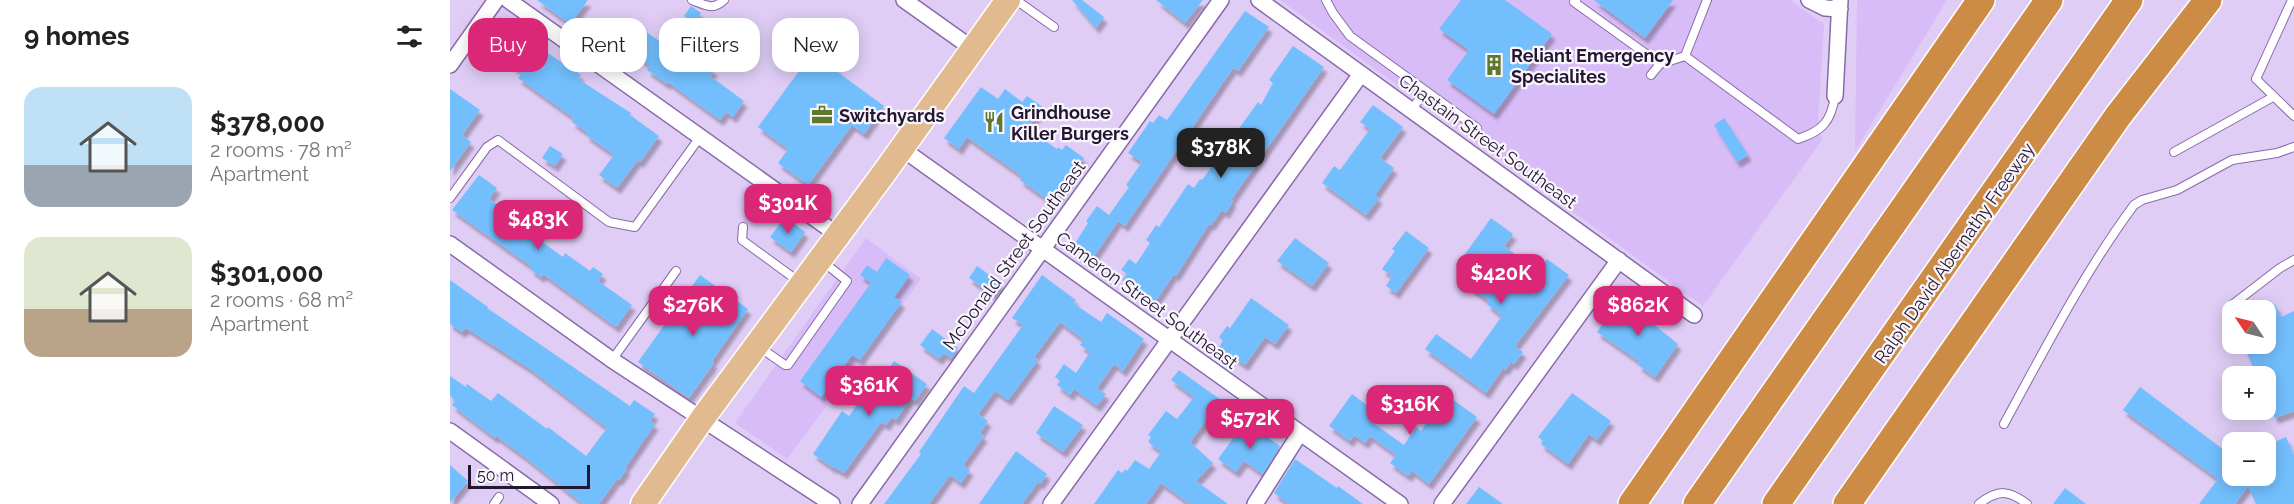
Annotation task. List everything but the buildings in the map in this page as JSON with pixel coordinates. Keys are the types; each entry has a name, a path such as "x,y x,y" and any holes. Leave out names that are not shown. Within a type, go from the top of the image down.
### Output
{"highway":[{"path":"1632,504 1981,0"},
{"path":"1697,504 2049,0"},
{"name":"Ralph David Abernathy Freeway","path":"1776,504 2129,0"},
{"path":"1847,504 2118,116 2192,0"},
{"path":"2118,116 2208,0"},
{"path":"1626,504 1650,475"}],"main road":[{"path":"643,504 702,419 1008,0"}],"street":[{"path":"450,65 496,0"},
{"path":"508,0 838,235"},
{"path":"904,0 973,49"},
{"name":"McDonald Street Southeast","path":"860,504 1221,0"},
{"name":"Chastain Street Southeast","path":"1259,0 1694,315"},
{"path":"1809,0 1825,8 1840,5 1835,96"},
{"path":"1051,504 1361,74"},
{"name":"Cameron Street Southeast","path":"902,148 1400,504"},
{"path":"450,244 612,360 832,504"},
{"path":"1442,504 1618,260"},
{"path":"450,431 551,504"},
{"path":"1255,504 1300,433"}],"lane":[{"path":"692,0 710,7 724,0"},
{"path":"1016,0 1054,27"},
{"path":"1326,0 1350,36 1477,128"},
{"path":"1576,0 1574,2 1660,64"},
{"path":"1685,56 1707,0"},
{"path":"2292,0 2256,79 2294,116"},
{"path":"1651,75 1660,64 1685,56"},
{"path":"1685,56 1798,139 1811,135 1823,126 1832,112 1835,96"},
{"path":"1411,110 1426,91"},
{"path":"2174,152 2273,97"},
{"path":"450,198 487,147 498,140 609,222 635,227 700,137"},
{"path":"2004,424 2071,299 2134,205 2142,200 2177,190 2232,160 2277,153 2294,147"},
{"path":"743,227 742,240 802,284"},
{"path":"757,345 788,365 847,281 820,260"},
{"path":"2238,300 2294,260"},
{"path":"612,360 676,271"},
{"path":"1979,504 1991,494 2014,494 2027,504"}],"shaded area":[{"path":"1280,0 1790,0 1824,24 1818,122 1822,140 1703,306"},
{"path":"1857,0 1947,0 1855,151"},
{"path":"866,238 921,279 787,459 735,423"}],"place":[{"name":"Reliant Emergency Specialites","path":"1494,65"},
{"name":"Switchyards","path":"822,115"},
{"name":"Grindhouse Killer Burgers","path":"994,122"}]}
